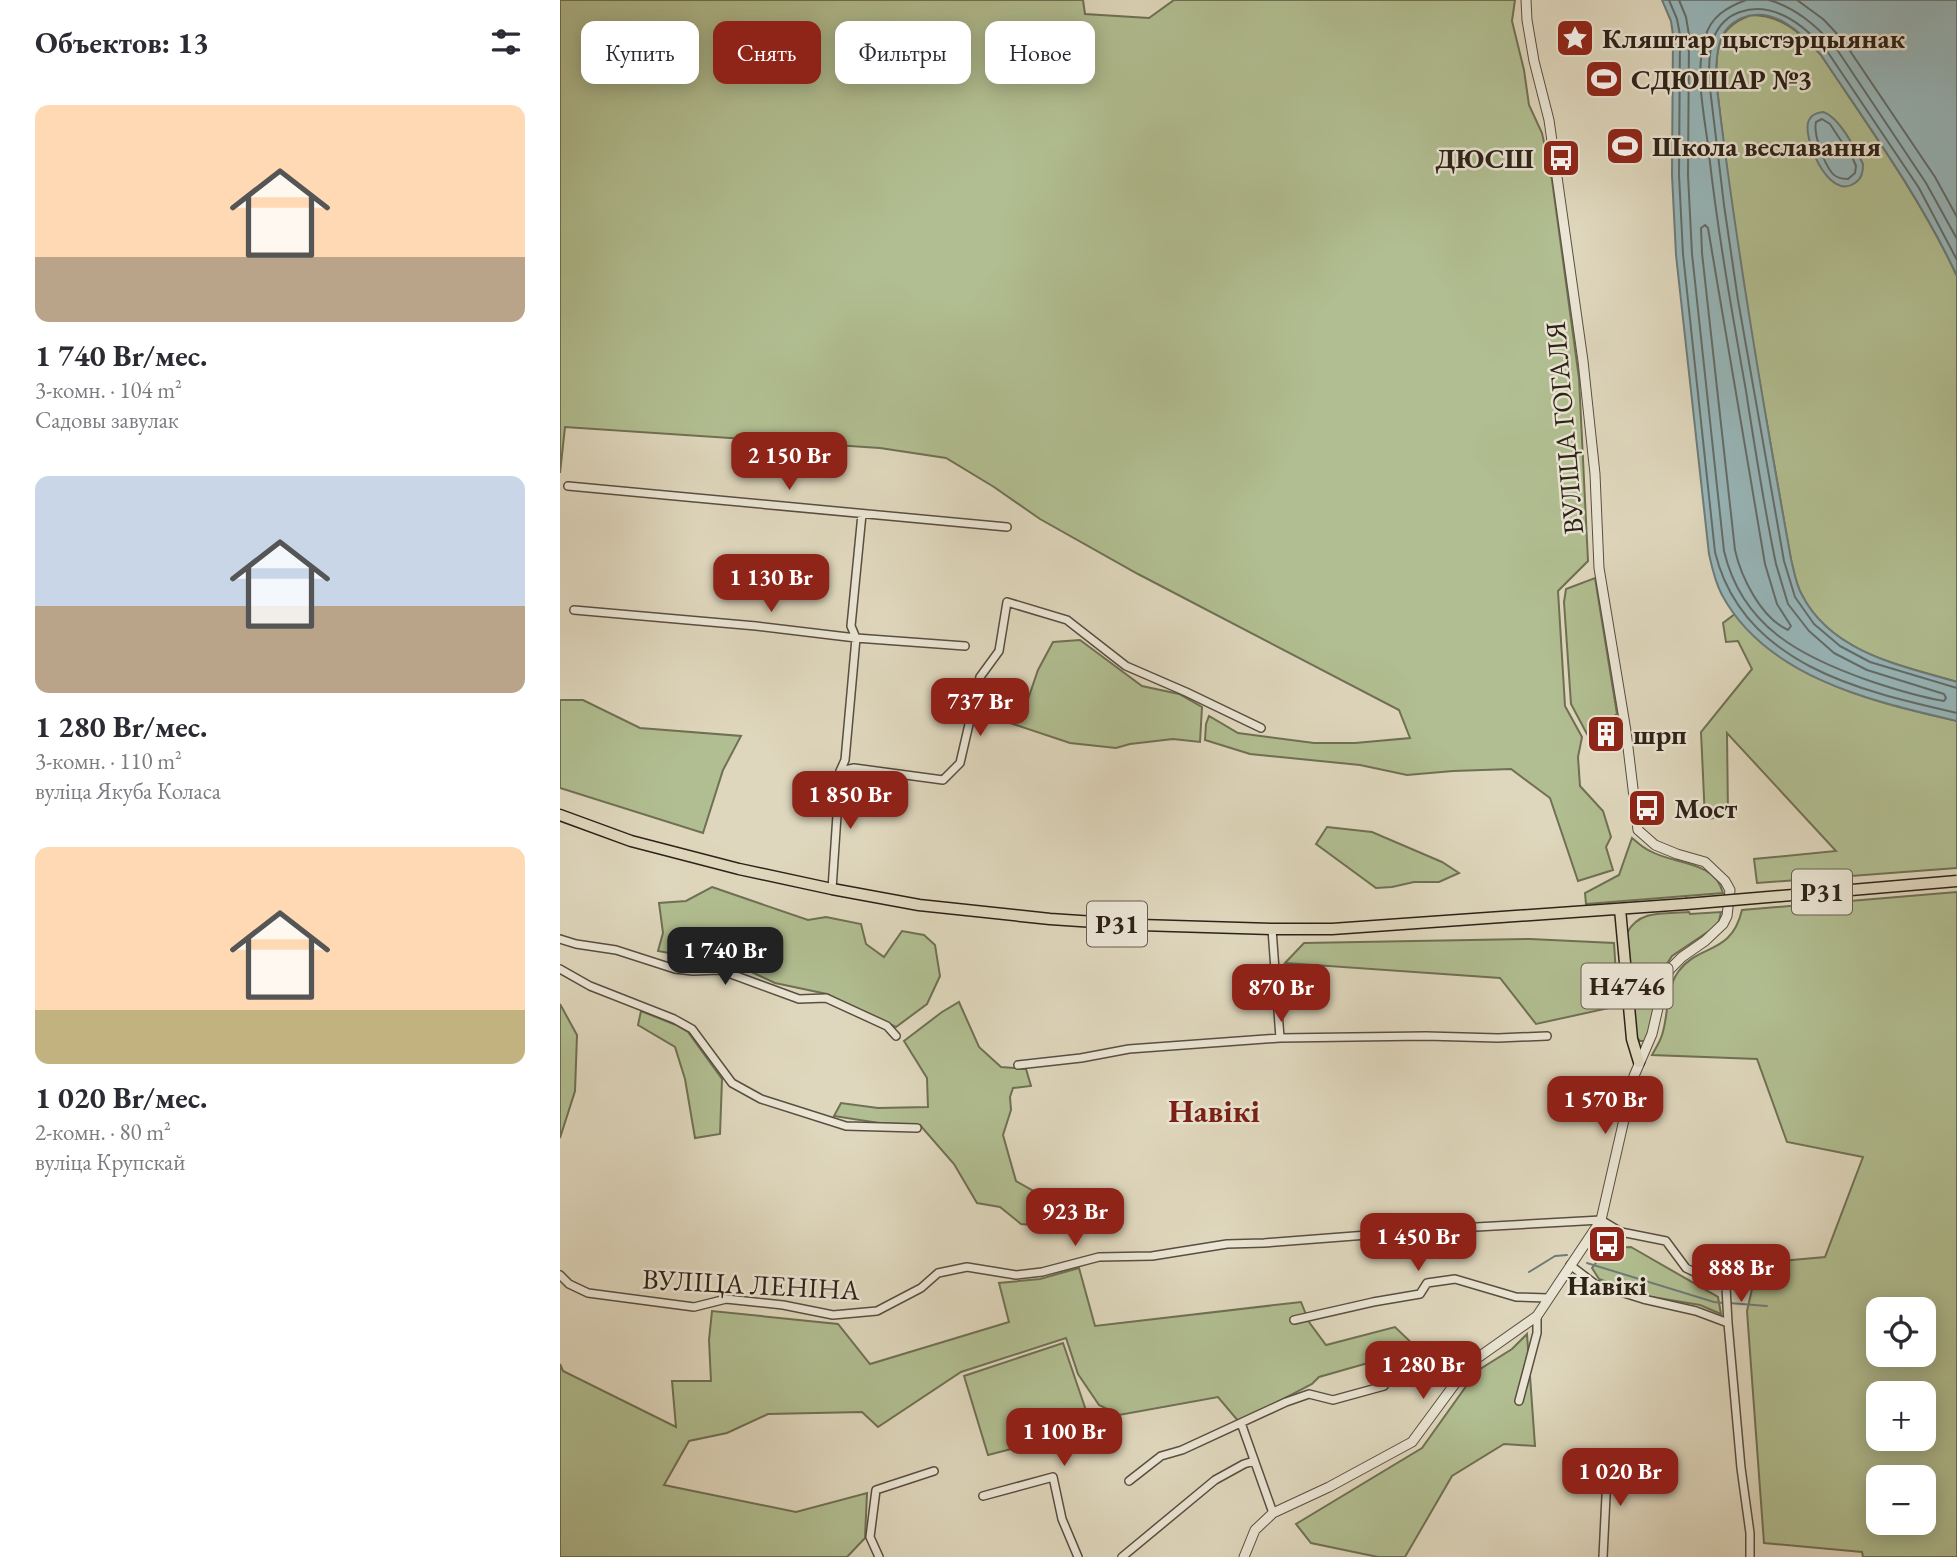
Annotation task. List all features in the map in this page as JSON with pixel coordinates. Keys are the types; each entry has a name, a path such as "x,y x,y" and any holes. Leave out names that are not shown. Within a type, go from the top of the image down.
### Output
{"main road":[{"name":"Р31","path":"560,815 631,841 739,869 832,889 919,905 1050,919 1140,925 1272,929 1381,926 1957,881"},
{"name":"Н4746","path":"1620,909 1632,1039 1639,1062"}],"street":[{"name":"ВУЛІЦА ГОГАЛЯ","path":"1526,0 1534,61 1549,120 1581,348 1595,474 1599,568 1626,731 1637,830 1655,845 1705,862 1725,881 1730,890 1727,916 1723,924 1717,932 1682,957 1665,978 1651,1034 1639,1062"},
{"path":"568,486 1007,527"},
{"path":"832,889 840,771 845,760 856,638 851,626 862,514"},
{"path":"840,771 854,768 943,780 960,763 981,677 999,651 1007,602 1067,620 1126,666 1261,728"},
{"path":"574,610 965,646"},
{"path":"1272,929 1280,1038"},
{"path":"560,939 616,950 675,969 720,970 799,999 826,998 887,1027 896,1036"},
{"path":"560,969 590,986 674,1019 692,1029 732,1083 761,1099 846,1126 917,1128"},
{"path":"1018,1065 1129,1049 1280,1038 1548,1036"},
{"name":"Н4746","path":"1244,1557 1255,1530 1273,1513 1318,1493 1412,1442 1476,1359 1537,1316 1601,1220 1639,1062"},
{"path":"1601,1220 1621,1232 1666,1241 1686,1268 1726,1287 1750,1557"},
{"name":"ВУЛІЦА ЛЕНІНА","path":"560,1275 569,1284 588,1293 694,1307 726,1300 749,1301 834,1315 877,1311 921,1288 938,1273 967,1267 1016,1275 1042,1272 1099,1257 1152,1256 1227,1244 1601,1220"},
{"path":"1570,1265 1595,1284 1696,1311 1728,1323"},
{"path":"1294,1320 1420,1294 1427,1283 1455,1279 1516,1297 1548,1298"},
{"path":"1519,1401 1537,1334 1537,1316"},
{"path":"1129,1481 1161,1456 1182,1450 1286,1402 1309,1394 1333,1400 1384,1386"},
{"path":"1241,1423 1273,1513"},
{"path":"1603,1557 1608,1456"},
{"path":"1122,1557 1215,1480 1254,1461"},
{"path":"879,1557 870,1537 876,1490 934,1471"},
{"path":"983,1496 1053,1477 1062,1519 1077,1557"}],"green space":[{"path":"560,0 1083,0 1085,14 1149,18 1174,0 1515,0 1512,21 1529,105 1542,133 1552,180 1579,378 1588,561 1558,591 1565,706 1582,737 1578,757 1580,786 1603,811 1611,837 1606,847 1613,870 1578,881 1550,798 1511,769 1407,775 1360,765 1250,754 1205,740 1209,716 1238,733 1314,743 1355,743 1410,738 1399,710 1138,574 1040,519 946,458 880,448 565,427 560,473"},
{"path":"1751,15 1772,18 1790,27 1821,55 1910,190 1957,276 1957,682 1891,662 1849,644 1815,615 1797,582 1745,299 1716,80 1721,40 1731,26"},
{"path":"1595,578 1617,714 1587,734 1571,704 1564,602 1566,589"},
{"path":"1735,614 1756,637 1807,673 1866,697 1957,721 1957,868 1757,883 1754,859 1836,851 1727,733 1728,816 1705,819 1701,732 1752,669 1738,641 1726,642 1723,623"},
{"path":"1080,640 1142,686 1179,694 1202,707 1200,742 1173,739 1116,748 1070,743 998,719 1027,702 1038,670 1053,642"},
{"path":"560,700 583,700 640,728 741,736 723,770 703,833 560,788"},
{"path":"1327,827 1372,832 1442,862 1459,873 1439,882 1414,882 1376,888 1316,844"},
{"path":"1632,838 1660,855 1703,869 1718,882 1723,893 1586,904 1585,893 1619,875"},
{"path":"712,887 808,920 826,917 861,924 866,944 884,957 902,931 924,935 935,945 940,976 927,1004 896,1027 827,994 775,983 730,962 658,951 663,933 659,903 686,901"},
{"path":"1957,892 1957,1557 1863,1557 1862,1552 1764,1543 1747,1311 1758,1263 1825,1257 1863,1157 1787,1142 1757,1059 1652,1055 1662,1035 1671,987 1678,972 1686,963 1722,942 1737,925 1742,910"},
{"path":"1721,912 1715,927 1672,956 1663,970 1648,1036 1645,1041 1640,1041 1636,1037 1627,933 1632,925 1646,916"},
{"path":"1530,939 1614,943 1618,1006 1536,1024 1500,978 1285,963 1304,943"},
{"path":"959,1002 979,1047 1001,1067 1026,1069 1031,1086 1013,1088 1010,1097 1011,1110 1003,1135 1016,1181 1046,1198 1045,1226 1021,1224 1000,1207 977,1203 954,1164 920,1125 879,1123 834,1116 841,1103 878,1108 928,1107 927,1078 904,1041"},
{"path":"560,1004 577,1035 575,1091 560,1138"},
{"path":"641,1011 688,1032 722,1079 720,1134 695,1138 685,1079 675,1047 638,1025"},
{"path":"1631,1247 1718,1297 1721,1314 1700,1305 1646,1296 1599,1279 1592,1268 1607,1248"},
{"path":"1079,1268 1095,1326 1301,1302 1309,1322 1326,1345 1395,1327 1419,1350 1415,1362 1389,1357 1319,1377 1312,1384 1239,1422 1218,1397 1119,1415 1099,1405 1078,1374 1066,1338 961,1372 878,1427 862,1412 768,1414 727,1433 689,1441 664,1485 796,1512 867,1493 865,1538 847,1557 560,1557 560,1364 563,1371 676,1427 672,1381 711,1381 709,1340 712,1311 838,1324 870,1364 1009,1322 999,1283 1040,1279"},
{"path":"1527,1334 1535,1446 1504,1444 1452,1476 1405,1557 1378,1557 1311,1543 1296,1524 1422,1448 1477,1371 1512,1349"},
{"path":"1063,1343 1092,1428 988,1455 964,1376"}],"water":[{"path":"1662,0 1957,0 1957,276 1927,218 1875,136 1821,55 1796,30 1765,15 1738,20 1721,38 1716,80 1750,320 1798,587 1815,614 1849,643 1869,654 1913,670 1957,682 1957,721 1857,694 1824,682 1794,666 1766,647 1742,623 1717,585 1709,554 1676,255 1672,175 1673,35 1671,21"},
{"path":"1823,112 1840,126 1863,164 1862,175 1855,183 1845,186 1835,183 1826,175 1813,152 1809,139 1809,120 1813,115"}],"waterway":[{"path":"1529,1272 1555,1256 1567,1255"},
{"path":"1587,1263 1723,1303"},
{"path":"1729,1303 1767,1306"}],"place":[{"name":"Кляштар цыстэрцыянак","path":"1575,38"},
{"name":"СДЮШАР №3","path":"1604,79"},
{"name":"Школа веславання","path":"1625,146"},
{"name":"ДЮСШ","path":"1561,158"},
{"name":"шрп","path":"1606,734"},
{"name":"Мост","path":"1647,808"},
{"name":"Навікі","path":"1607,1244"}],"district":[{"name":"Навікі","path":"1214,1111"}]}
